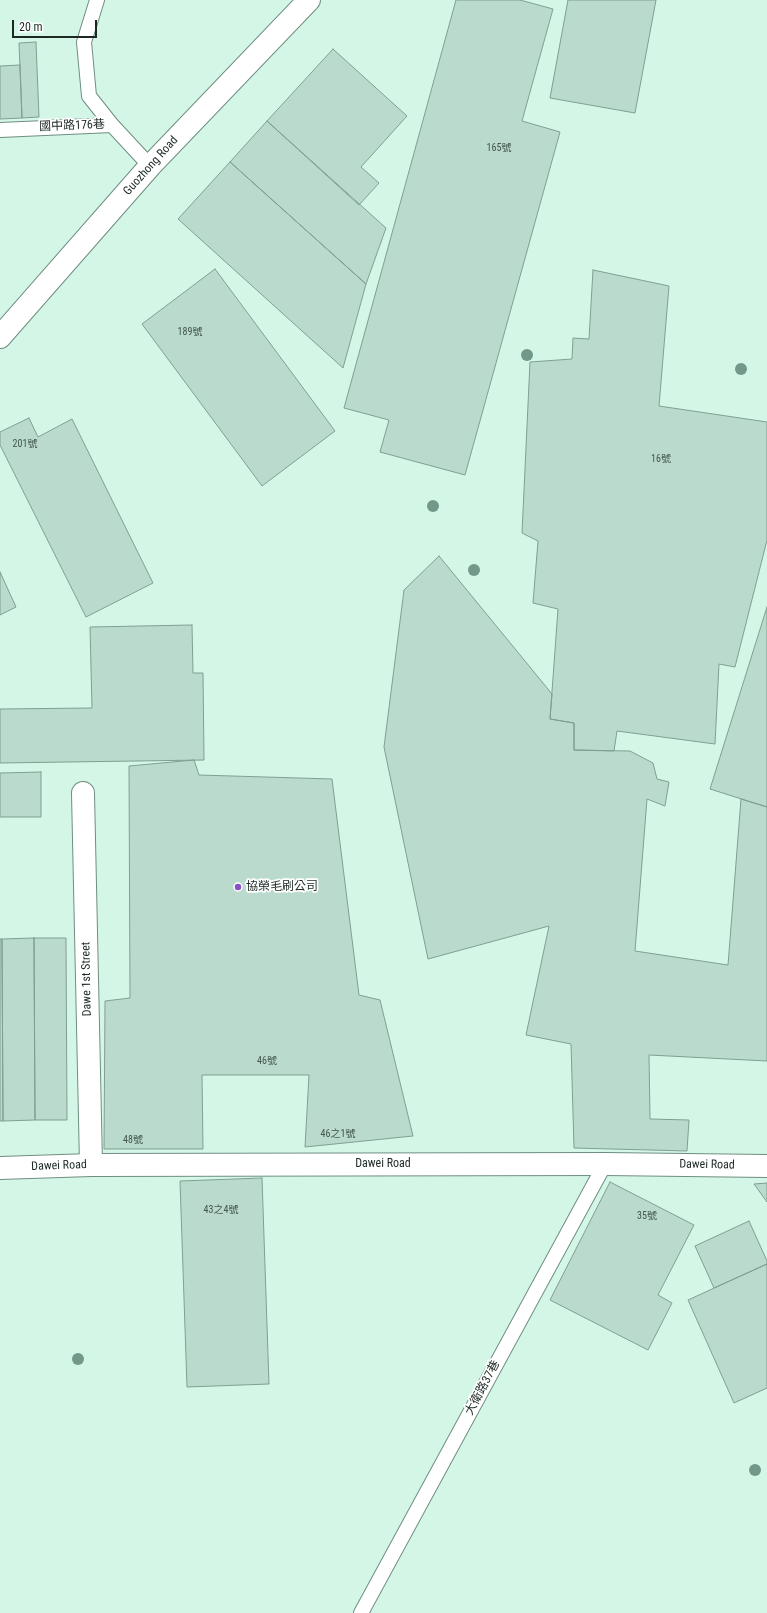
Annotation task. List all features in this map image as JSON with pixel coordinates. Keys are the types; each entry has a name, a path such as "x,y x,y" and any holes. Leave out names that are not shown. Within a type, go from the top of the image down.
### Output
{"street":[{"name":"Guozhong Road","path":"0,337 150,166 309,0"},
{"name":"Dawe 1st Street","path":"83,793 91,1164"},
{"name":"Dawei Road","path":"0,1168 91,1164 605,1164 767,1166"}],"lane":[{"path":"97,0 84,42 89,96 112,125"},
{"name":"國中路176巷","path":"0,130 112,125 150,166"},
{"name":"大衛路37巷","path":"362,1613 605,1164"}],"building":[{"path":"456,0 520,0 553,9 522,121 560,132 465,475 380,452 389,420 344,408"},
{"path":"568,0 656,0 635,113 550,98"},
{"path":"36,42 39,117 22,118 19,43"},
{"path":"333,49 407,116 361,167 379,183 359,205 267,121"},
{"path":"20,65 22,118 0,119 0,66"},
{"path":"267,121 386,228 366,284 230,162"},
{"path":"230,162 366,284 343,368 178,219"},
{"path":"215,269 335,431 262,486 142,324"},
{"path":"593,270 669,286 659,406 767,422 767,540 735,667 719,664 715,744 617,731 614,751 574,750 574,723 550,719 558,609 533,603 538,541 522,533 530,362 572,359 573,338 589,339"},
{"path":"29,418 38,437 72,419 153,583 86,617 0,445 0,432"},
{"path":"439,556 552,694 550,719 574,723 574,750 630,751 653,763 657,779 669,782 665,806 647,799 635,951 728,965 741,799 767,807 767,1061 649,1055 650,1119 689,1120 687,1151 574,1148 571,1044 526,1035 549,926 428,959 384,747 404,590"},
{"path":"0,572 16,607 0,615"},
{"path":"767,607 767,807 710,789"},
{"path":"192,625 193,673 203,673 204,760 0,763 0,709 92,708 90,627"},
{"name":"協榮毛刷公司","path":"194,760 199,775 332,779 359,995 380,1000 413,1136 305,1147 309,1075 202,1075 203,1149 104,1149 105,1001 130,998 129,766"},
{"path":"41,772 41,817 0,817 0,773"},
{"path":"34,938 66,938 67,1120 35,1120"},
{"path":"34,938 35,1120 3,1121 2,939"},
{"path":"0,939 2,939 3,1121 0,1121"},
{"path":"262,1178 269,1384 187,1387 180,1181"},
{"path":"610,1182 694,1225 658,1295 672,1303 648,1350 550,1300"},
{"path":"767,1183 767,1202 754,1184"},
{"path":"749,1221 767,1264 714,1288 695,1246"},
{"path":"767,1264 767,1388 734,1403 688,1300"}],"place":[{"name":"協榮毛刷公司","path":"238,887"}]}
